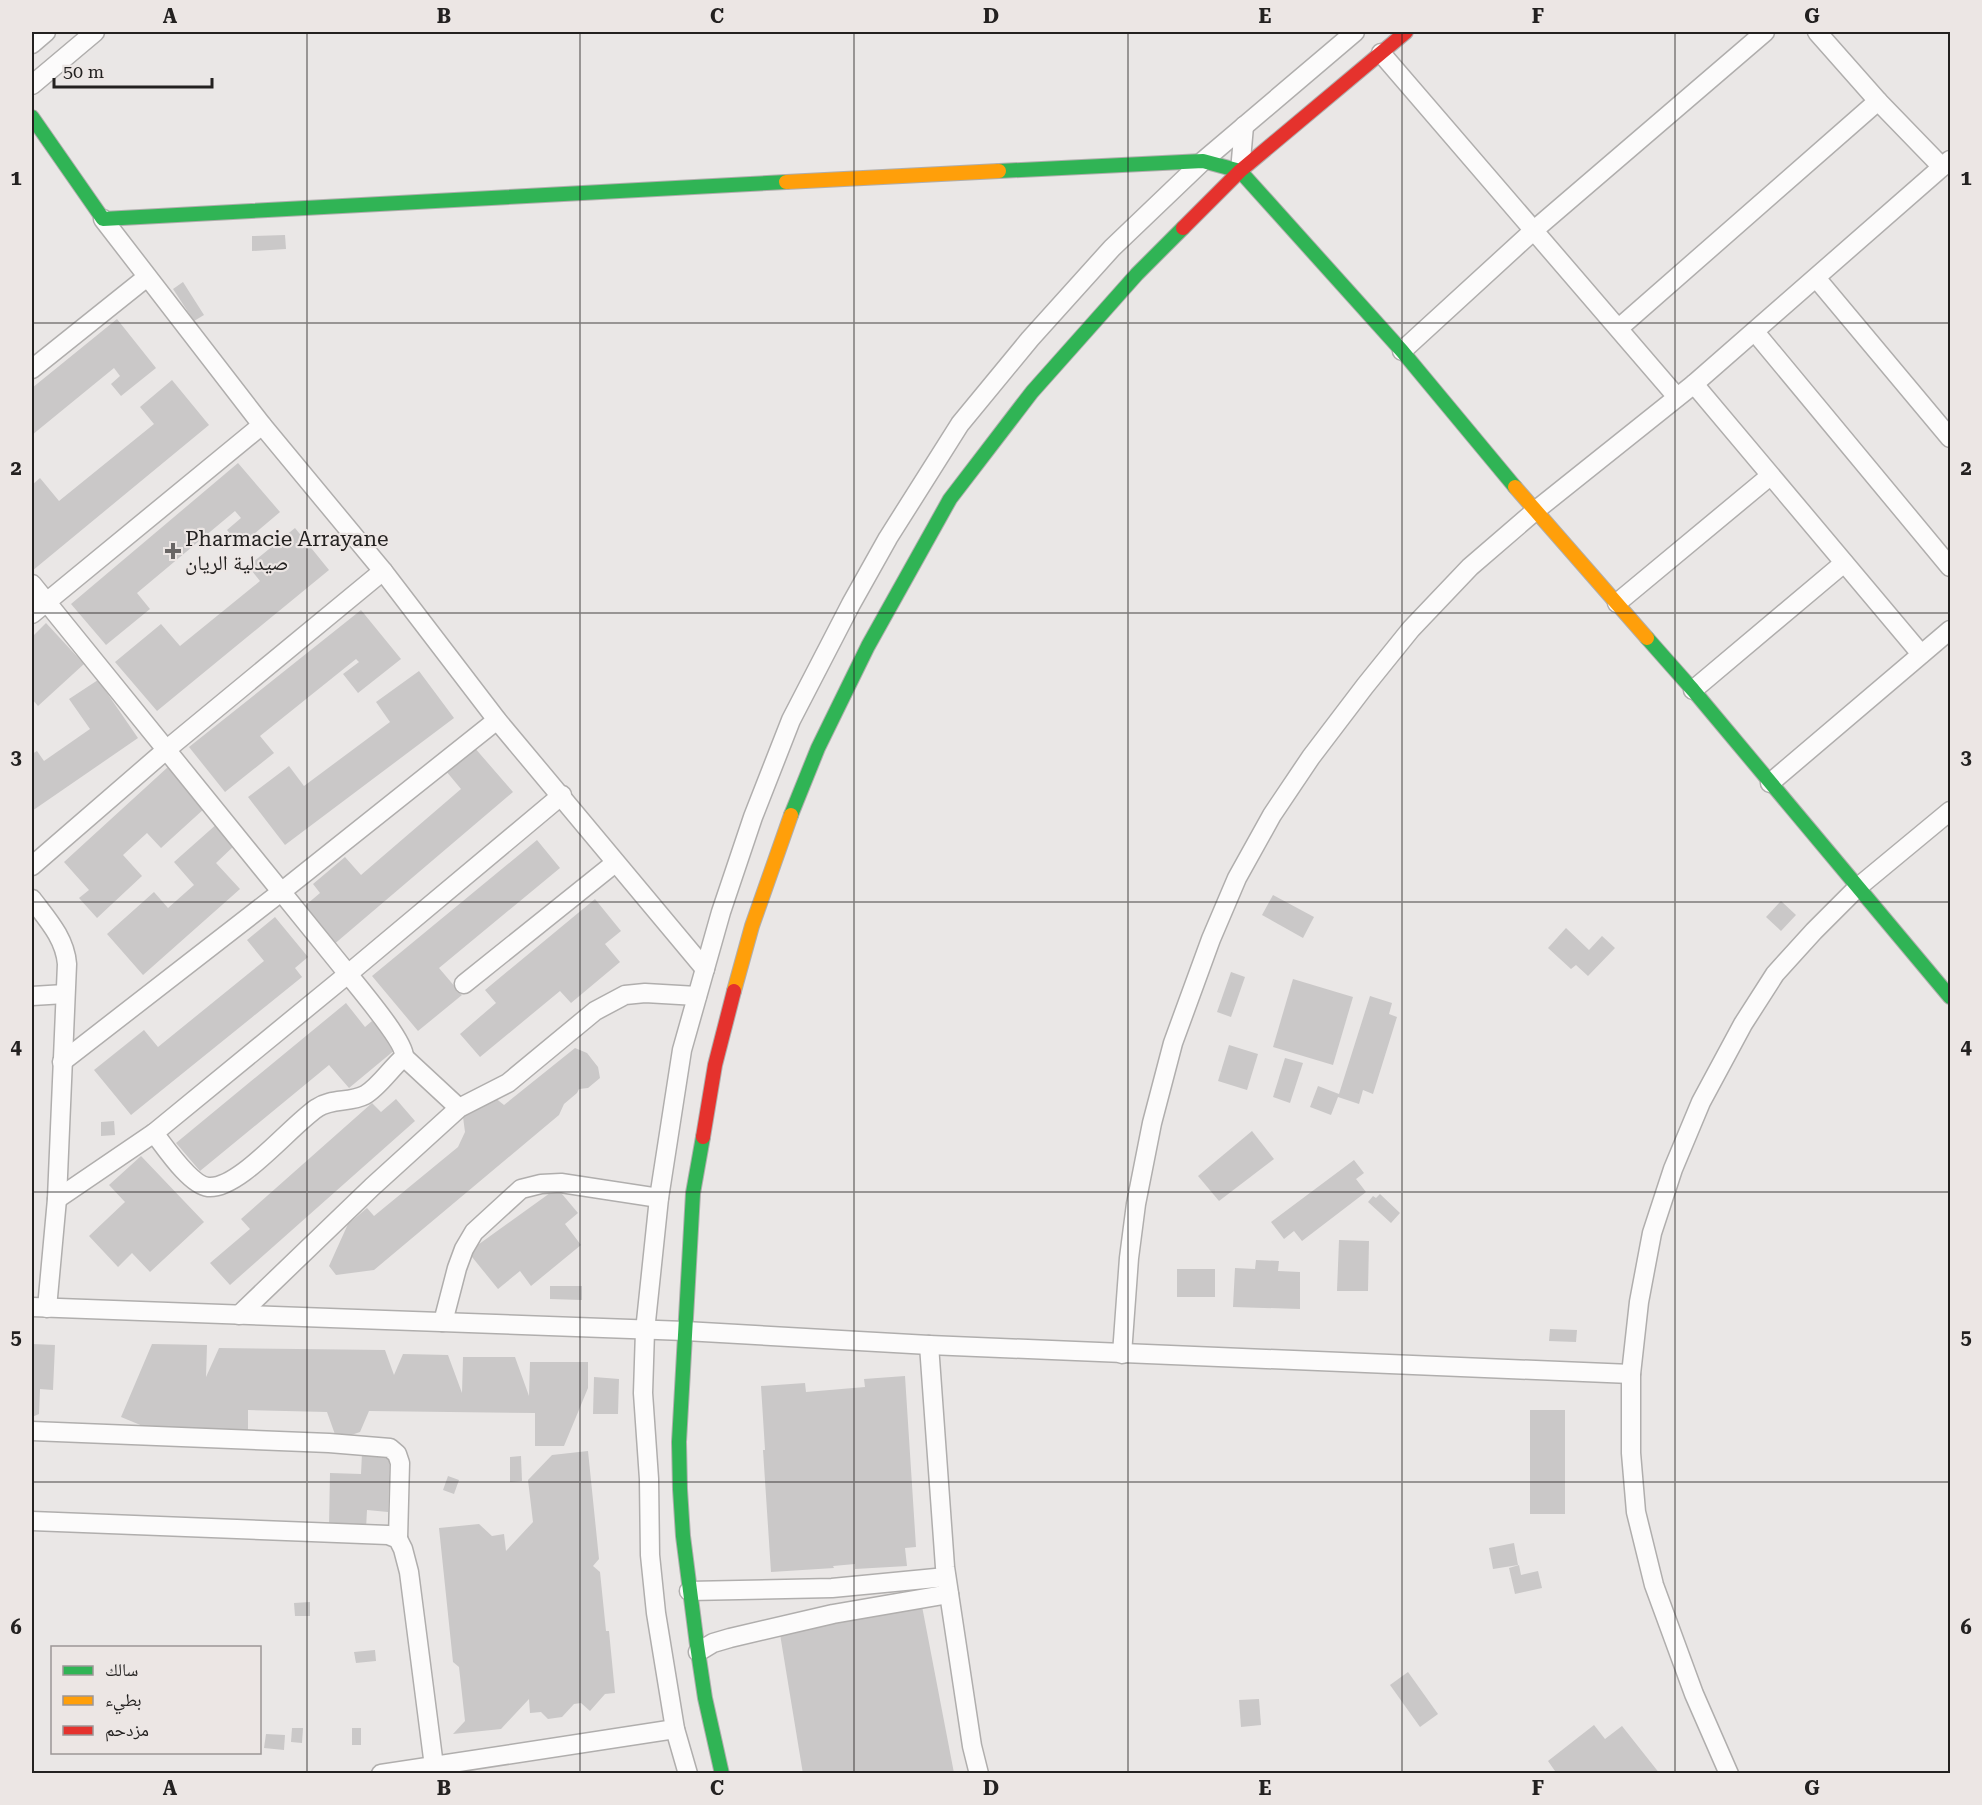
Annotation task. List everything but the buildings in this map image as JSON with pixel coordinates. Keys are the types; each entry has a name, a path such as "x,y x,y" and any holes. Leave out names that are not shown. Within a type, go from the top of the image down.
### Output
{"street":[{"path":"32,44 46,32"},
{"path":"32,85 95,32"},
{"path":"688,1773 675,1729 656,1613 650,1555 649,1479 643,1393 645,1331 659,1198 682,1050 721,912 753,817 791,720 888,538 960,424 1030,339 1112,248 1203,161 1355,32"},
{"path":"722,1773 705,1698 683,1536 679,1442 693,1192 715,1065 752,926 794,808 818,748 873,636 950,499 1032,392 1137,274 1240,171 1406,32"},
{"path":"1402,351 1533,231 1765,32"},
{"path":"1122,1354 1129,1258 1136,1204 1152,1123 1177,1033 1211,939 1237,878 1272,815 1311,757 1411,629 1499,541 1694,384 1946,164 1878,101 1817,32"},
{"path":"1381,53 1677,397"},
{"path":"1619,328 1878,101"},
{"path":"32,117 103,219 262,425 383,571 497,720 705,969"},
{"path":"1240,171 1244,126"},
{"path":"103,219 1203,161 1240,171 1402,351 1535,511 1693,690 1950,997"},
{"path":"32,369 147,277"},
{"path":"1817,279 1950,438"},
{"path":"1755,332 1950,567"},
{"path":"1694,384 1921,654"},
{"path":"32,614 262,425"},
{"path":"1617,603 1770,476"},
{"path":"1693,690 1844,563"},
{"path":"32,866 166,750 383,571"},
{"path":"32,584 348,974 404,1051 404,1057 366,1095 333,1101 317,1108 242,1174 223,1185 210,1187 199,1184 154,1133"},
{"path":"1770,783 1950,630"},
{"path":"62,1062 282,892 497,720"},
{"path":"57,1199 154,1133 561,795"},
{"path":"1729,1773 1694,1694 1654,1585 1636,1512 1631,1453 1631,1374 1639,1302 1652,1233 1672,1169 1701,1102 1743,1024 1775,974 1857,888 1950,811"},
{"path":"464,984 615,863"},
{"path":"32,899 53,927 65,951 67,964 57,1199 39,1307 685,1331 1122,1354 1631,1374"},
{"path":"32,996 65,993"},
{"path":"239,1315 372,1187 459,1108 508,1083 579,1023 611,1001 625,995 645,993 697,996"},
{"path":"404,1057 459,1108"},
{"path":"443,1322 464,1249 474,1232 521,1189 541,1184 561,1183 659,1198"},
{"path":"929,1345 938,1486 948,1586 972,1746 979,1773"},
{"path":"32,1431 317,1443 390,1448 398,1454 400,1463 398,1539 409,1572 434,1770"},
{"path":"32,1521 388,1535 398,1539"},
{"path":"689,1591 948,1586"},
{"path":"698,1652 720,1640 948,1586"},
{"path":"832,1588 833,1614"},
{"path":"381,1773 434,1770 675,1729"}],"traffic: fast":[{"path":"32,117 103,219 786,182"},
{"path":"999,171 1203,161 1240,171 1402,351 1515,487"},
{"path":"791,815 818,748 868,646 950,499 1032,392 1137,274 1183,228"},
{"path":"1647,638 1950,997"},
{"path":"703,1137 693,1193 679,1442 680,1489 683,1536 697,1645 705,1698 722,1774"}],"traffic: slow":[{"path":"786,182 999,171"},
{"path":"1515,487 1647,638"},
{"path":"734,991 752,926 791,815"}],"traffic: jam":[{"path":"1183,228 1240,171 1406,32"},
{"path":"703,1137 715,1065 734,991"}],"place":[{"name":"Pharmacie Arrayane صيدلية الريان","path":"173,551"}]}
